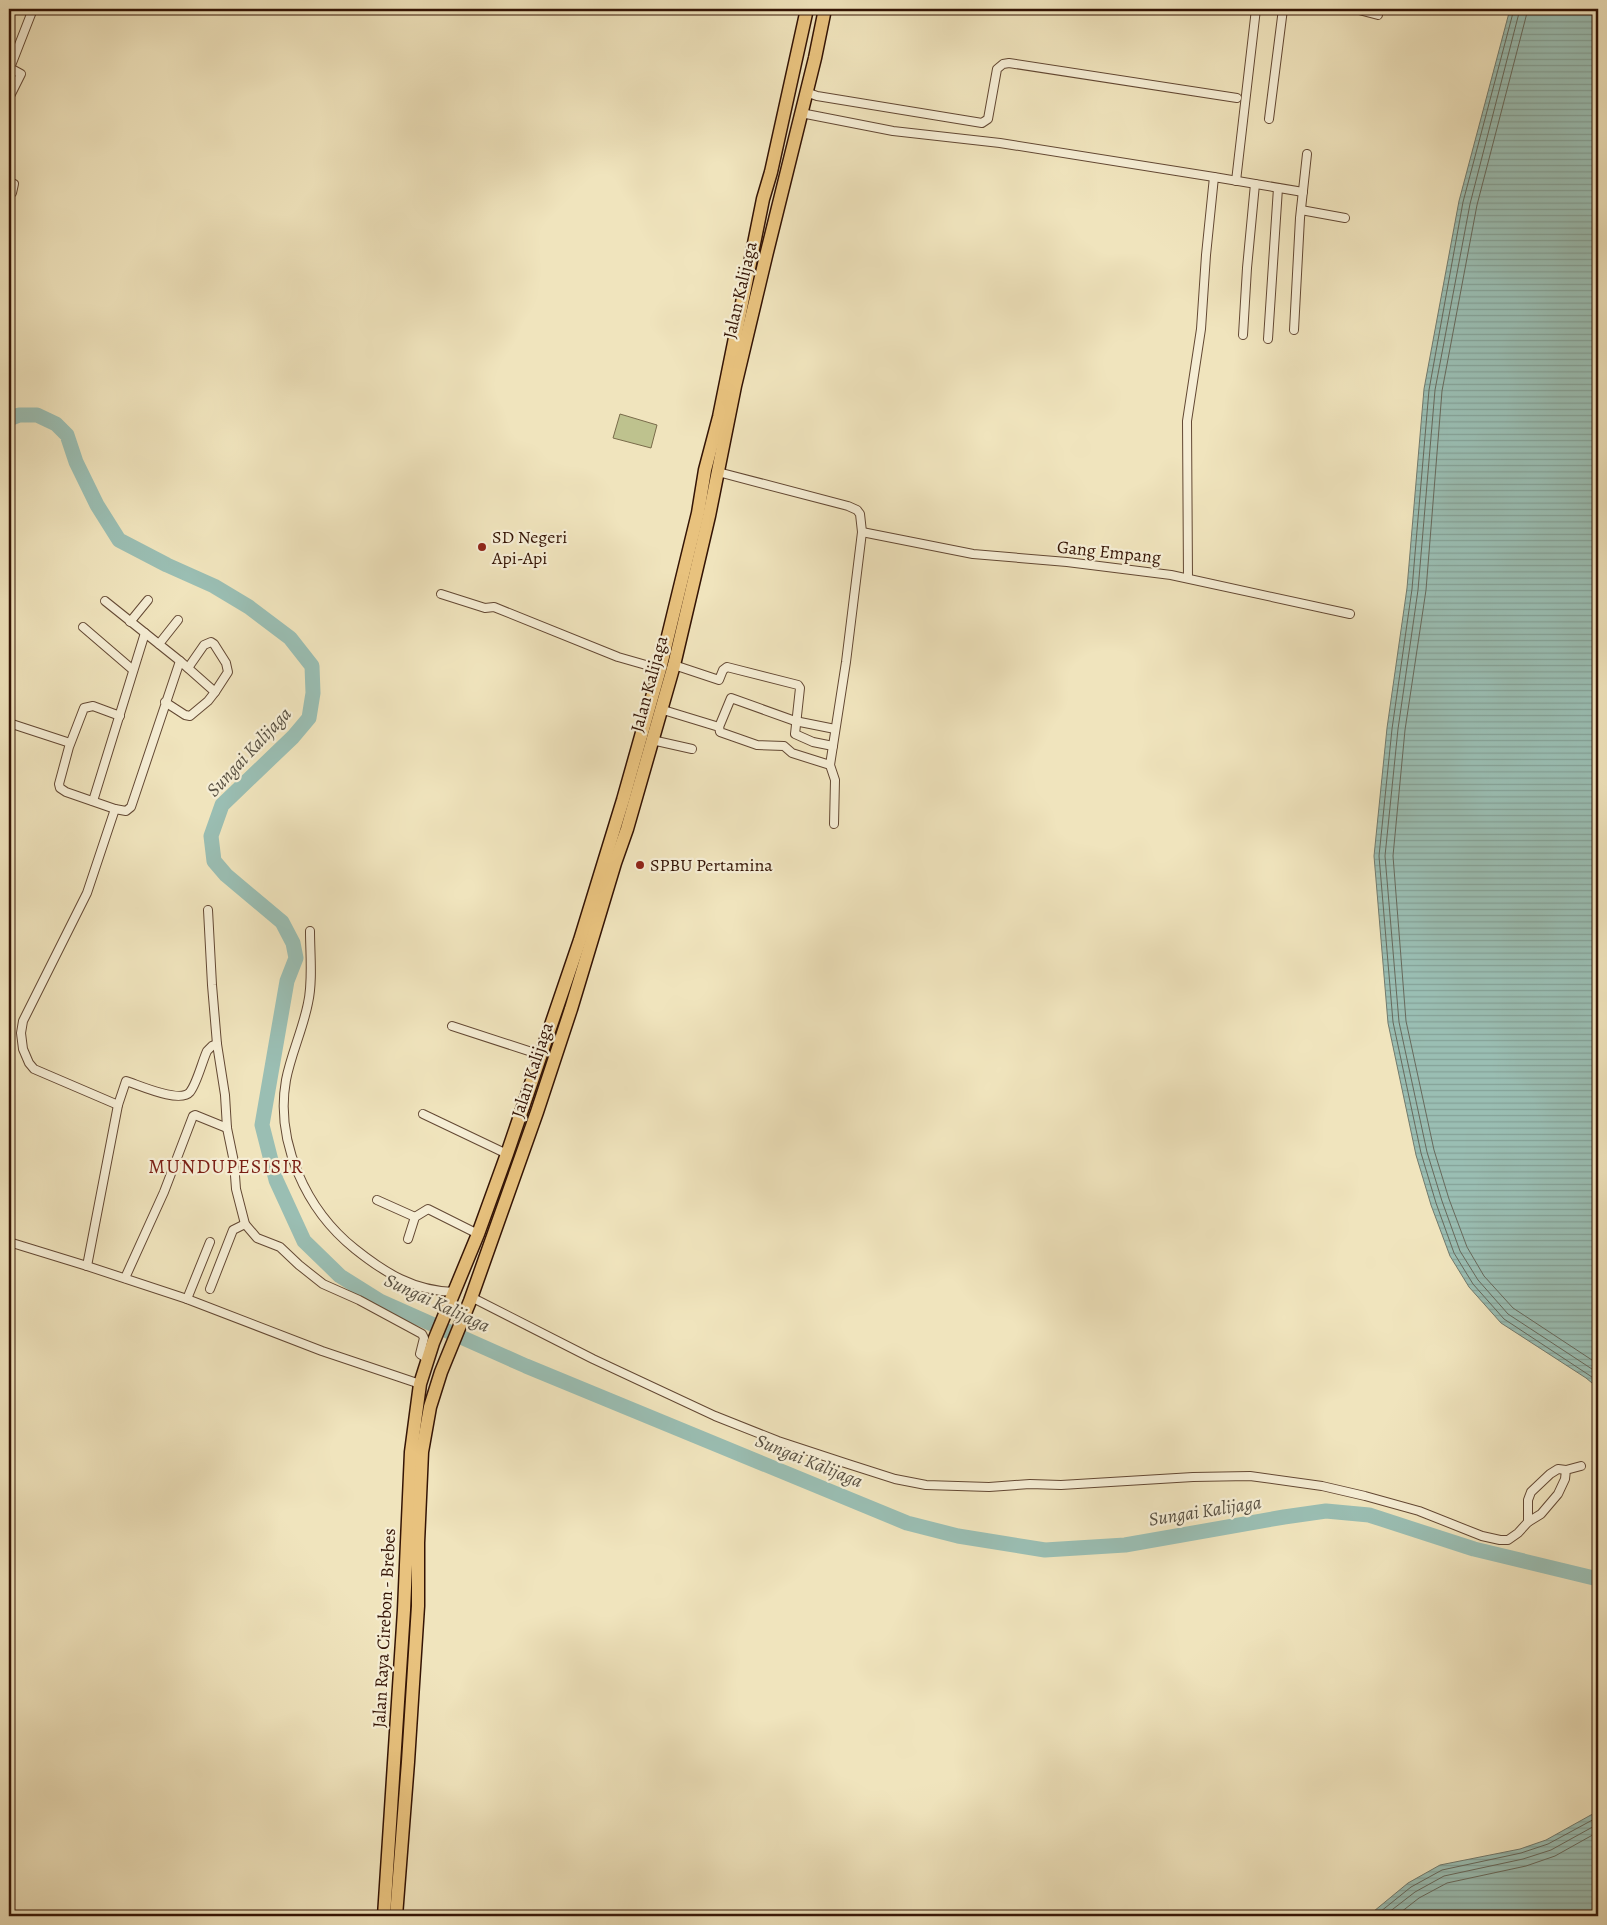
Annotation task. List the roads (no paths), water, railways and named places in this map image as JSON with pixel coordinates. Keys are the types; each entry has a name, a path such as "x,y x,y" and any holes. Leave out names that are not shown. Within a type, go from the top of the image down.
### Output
{"highway":[{"name":"Jalan Kalijaga","path":"432,1343 478,1234 541,1055 605,861 660,669 698,513 705,470 763,199 771,172 807,9"},
{"name":"Jalan Kalijaga","path":"450,1352 471,1299 568,1019 614,863 627,829 674,665 736,386 815,58 825,9"},
{"path":"797,56 815,58"},
{"name":"Jalan Raya Cirebon - Brebes","path":"396,1916 391,1898 410,1452 420,1384 432,1343"},
{"name":"Jalan Raya Cirebon - Brebes","path":"384,1916 391,1898 405,1806 418,1606 418,1543 422,1452 434,1390 450,1352"}],"street":[{"path":"9,98 21,74 10,68 33,9"},
{"path":"1236,181 1256,9"},
{"path":"1269,119 1283,9"},
{"path":"1354,9 1378,15"},
{"path":"806,92 817,96 982,123 988,119 997,69 1002,64 1009,63 1237,98"},
{"path":"801,114 893,131 1000,143 1303,192"},
{"path":"1294,330 1301,210 1307,154"},
{"path":"1188,578 1188,422 1201,329 1214,177"},
{"path":"9,182 14,184 12,193"},
{"path":"1244,335 1247,268 1255,184"},
{"path":"1268,339 1278,188"},
{"path":"1301,210 1345,218"},
{"path":"718,472 848,506 860,514 862,532 850,635 830,765 834,772 835,780 834,824"},
{"name":"Gang Empang","path":"862,532 973,554 1067,562 1188,578 1350,614"},
{"path":"441,594 485,608 494,607 618,657 660,669"},
{"path":"130,622 148,600"},
{"path":"105,601 180,661 215,692"},
{"path":"159,644 178,620"},
{"path":"83,627 133,670"},
{"path":"94,801 145,633"},
{"path":"165,702 185,716 190,716 208,701 226,676 228,669 225,660 212,643 204,645 188,668"},
{"path":"120,716 93,706 86,706 70,743 59,786 66,792 115,809 127,811 131,807 180,661"},
{"path":"674,665 717,680 720,680 723,670 727,667 798,685 800,688 794,732 796,736 833,746"},
{"path":"830,765 792,753 784,746 763,746 733,737 720,732 719,727 731,698 796,721 835,729"},
{"path":"660,709 719,727"},
{"path":"9,724 70,743"},
{"path":"652,740 692,749"},
{"path":"115,809 87,893 24,1021 21,1033 25,1055 34,1069 118,1105"},
{"path":"208,910 217,1044 227,1128 234,1162 236,1189 245,1224 257,1238 280,1247 323,1284 359,1300 422,1334 424,1338 420,1354 428,1359"},
{"path":"310,931 308,1003 287,1079 285,1093 288,1141 296,1169 308,1194 327,1221 344,1240 363,1255 414,1286 453,1295"},
{"path":"452,1026 541,1055"},
{"path":"87,1266 118,1105 126,1081 174,1096 188,1094 191,1091 207,1051 217,1044"},
{"path":"423,1114 507,1154"},
{"path":"125,1278 164,1192 193,1116 195,1115 227,1128"},
{"path":"377,1200 414,1217"},
{"path":"408,1239 414,1217 428,1209 478,1234"},
{"path":"210,1289 233,1230 245,1224"},
{"path":"9,1242 187,1299 322,1351 420,1384"},
{"path":"187,1299 210,1242"},
{"path":"471,1299 715,1416 778,1440 895,1479 926,1485 966,1487 1250,1476 1322,1486 1365,1496 1419,1511 1482,1536 1508,1540 1528,1522 1541,1514 1558,1494 1565,1479 1566,1470"},
{"path":"1528,1522 1530,1492 1558,1469 1566,1470 1581,1466"}],"water":[{"path":"1510,9 1598,9 1598,1388 1586,1378 1501,1323 1469,1287 1450,1256 1431,1205 1416,1155 1388,1023 1374,856 1387,728 1407,588 1424,389 1459,201"},
{"path":"1598,1811 1598,1916 1368,1916 1408,1883 1440,1865 1520,1849 1546,1840"}],"waterway":[{"name":"Sungai Kalijaga","path":"9,419 19,415 37,415 56,424 67,435 76,462 97,505 119,540 167,565 214,586 249,607 290,638 312,666 313,693 309,718 293,737 222,805 211,836 214,861 226,875 282,922 293,943 296,958 287,981 262,1125 276,1180 304,1241 340,1276 380,1301 526,1366 907,1523 958,1536 1045,1550 1125,1545 1326,1511 1369,1515 1474,1549 1598,1579"}],"place":[{"name":"SD Negeri Api-Api","path":"482,547"},
{"name":"SPBU Pertamina","path":"640,865"}],"district":[{"name":"MUNDUPESISIR","path":"226,1166"}]}
